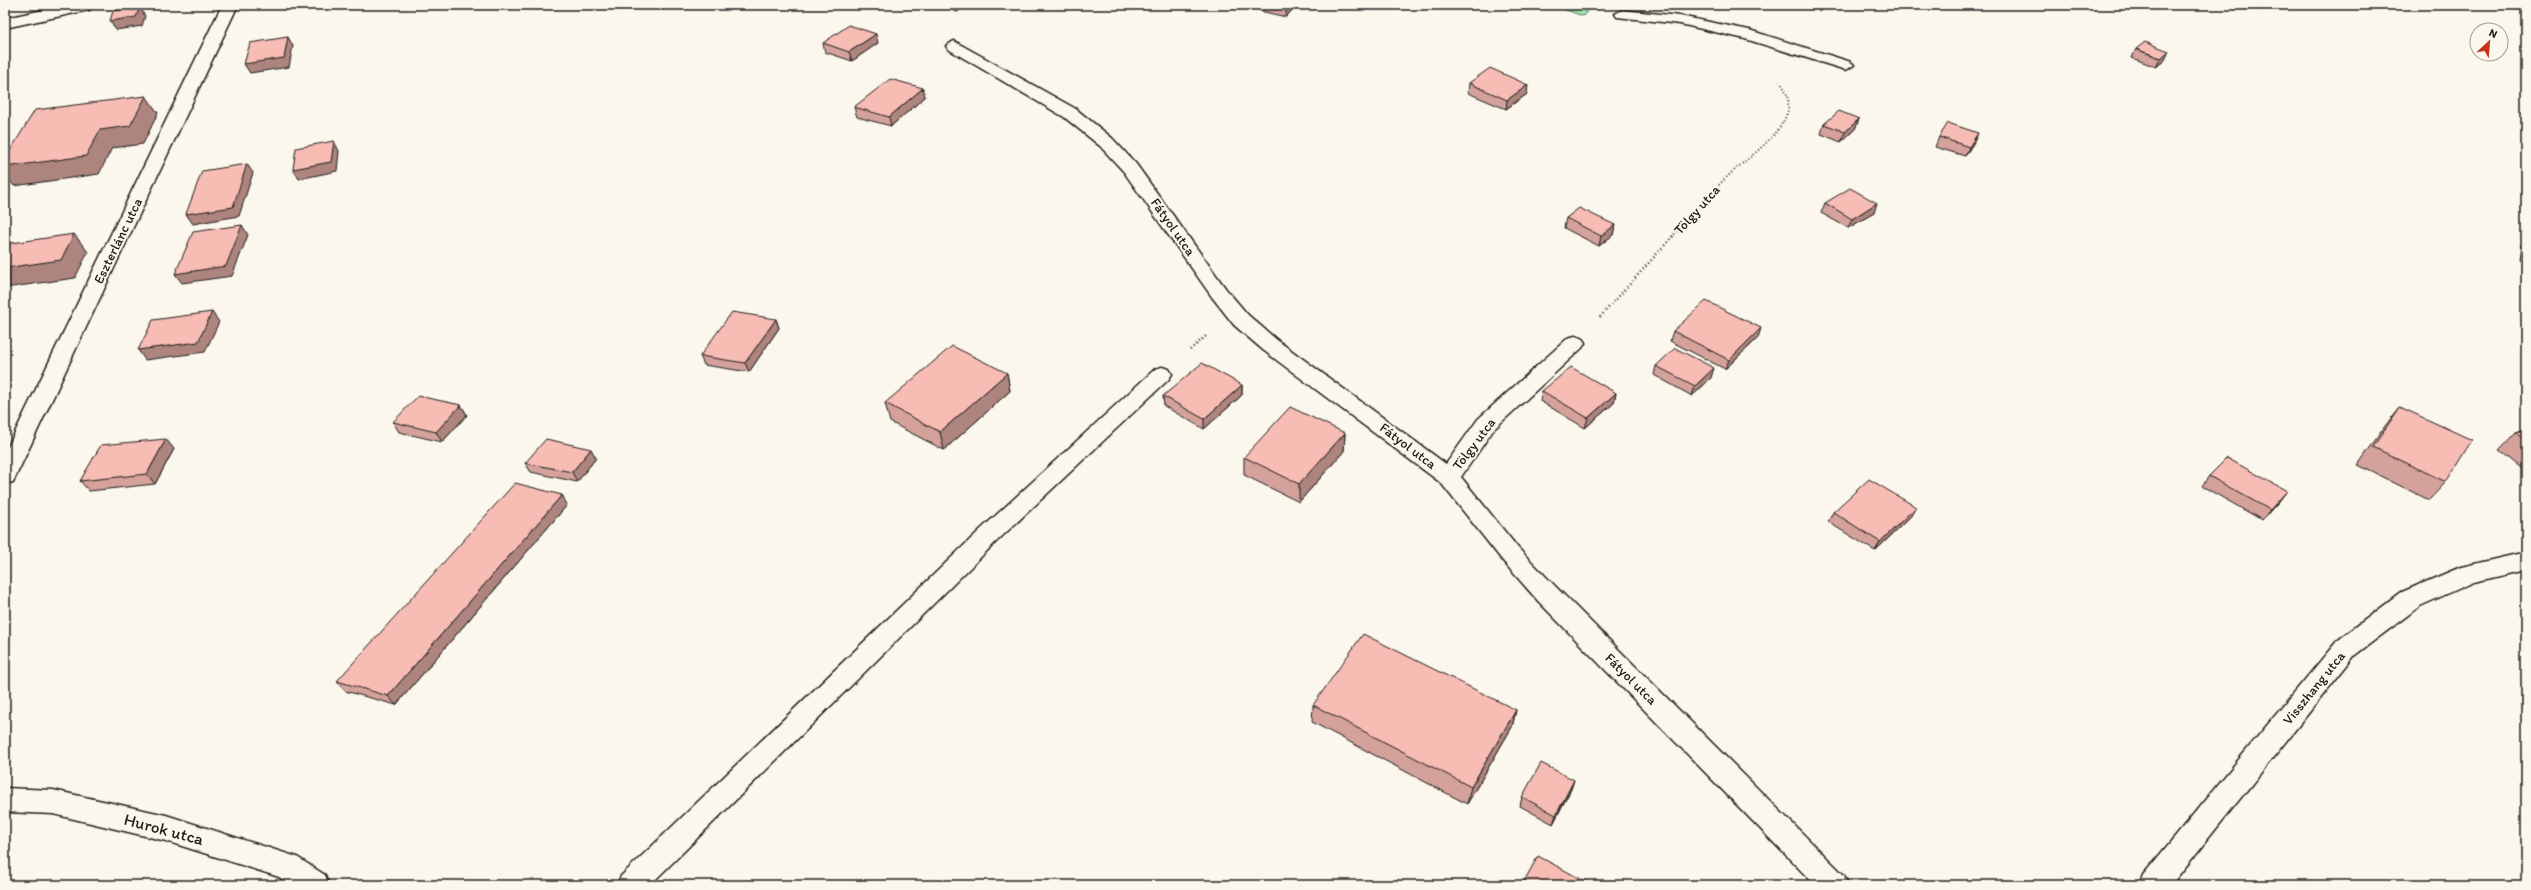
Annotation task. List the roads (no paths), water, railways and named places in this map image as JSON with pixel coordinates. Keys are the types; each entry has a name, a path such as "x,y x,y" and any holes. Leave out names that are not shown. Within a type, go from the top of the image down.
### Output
{"street":[{"path":"5,23 90,5"},
{"name":"Eszterlánc utca","path":"5,476 230,5"},
{"name":"Fátyol utca","path":"954,46 1070,113 1106,142 1130,168 1234,312 1270,345 1449,477 1505,548 1547,594 1834,885"},
{"name":"Tölgy utca","path":"1449,477 1486,424 1575,343"},
{"name":"Visszhang utca","path":"2153,885 2346,648 2411,599 2470,574 2526,562"},
{"name":"Hurok utca","path":"5,800 53,802 166,828 287,866 315,885"}],"lane":[{"path":"1622,14 1680,20 1749,35 1846,65"},
{"path":"631,885 988,536 1162,374"}]}
